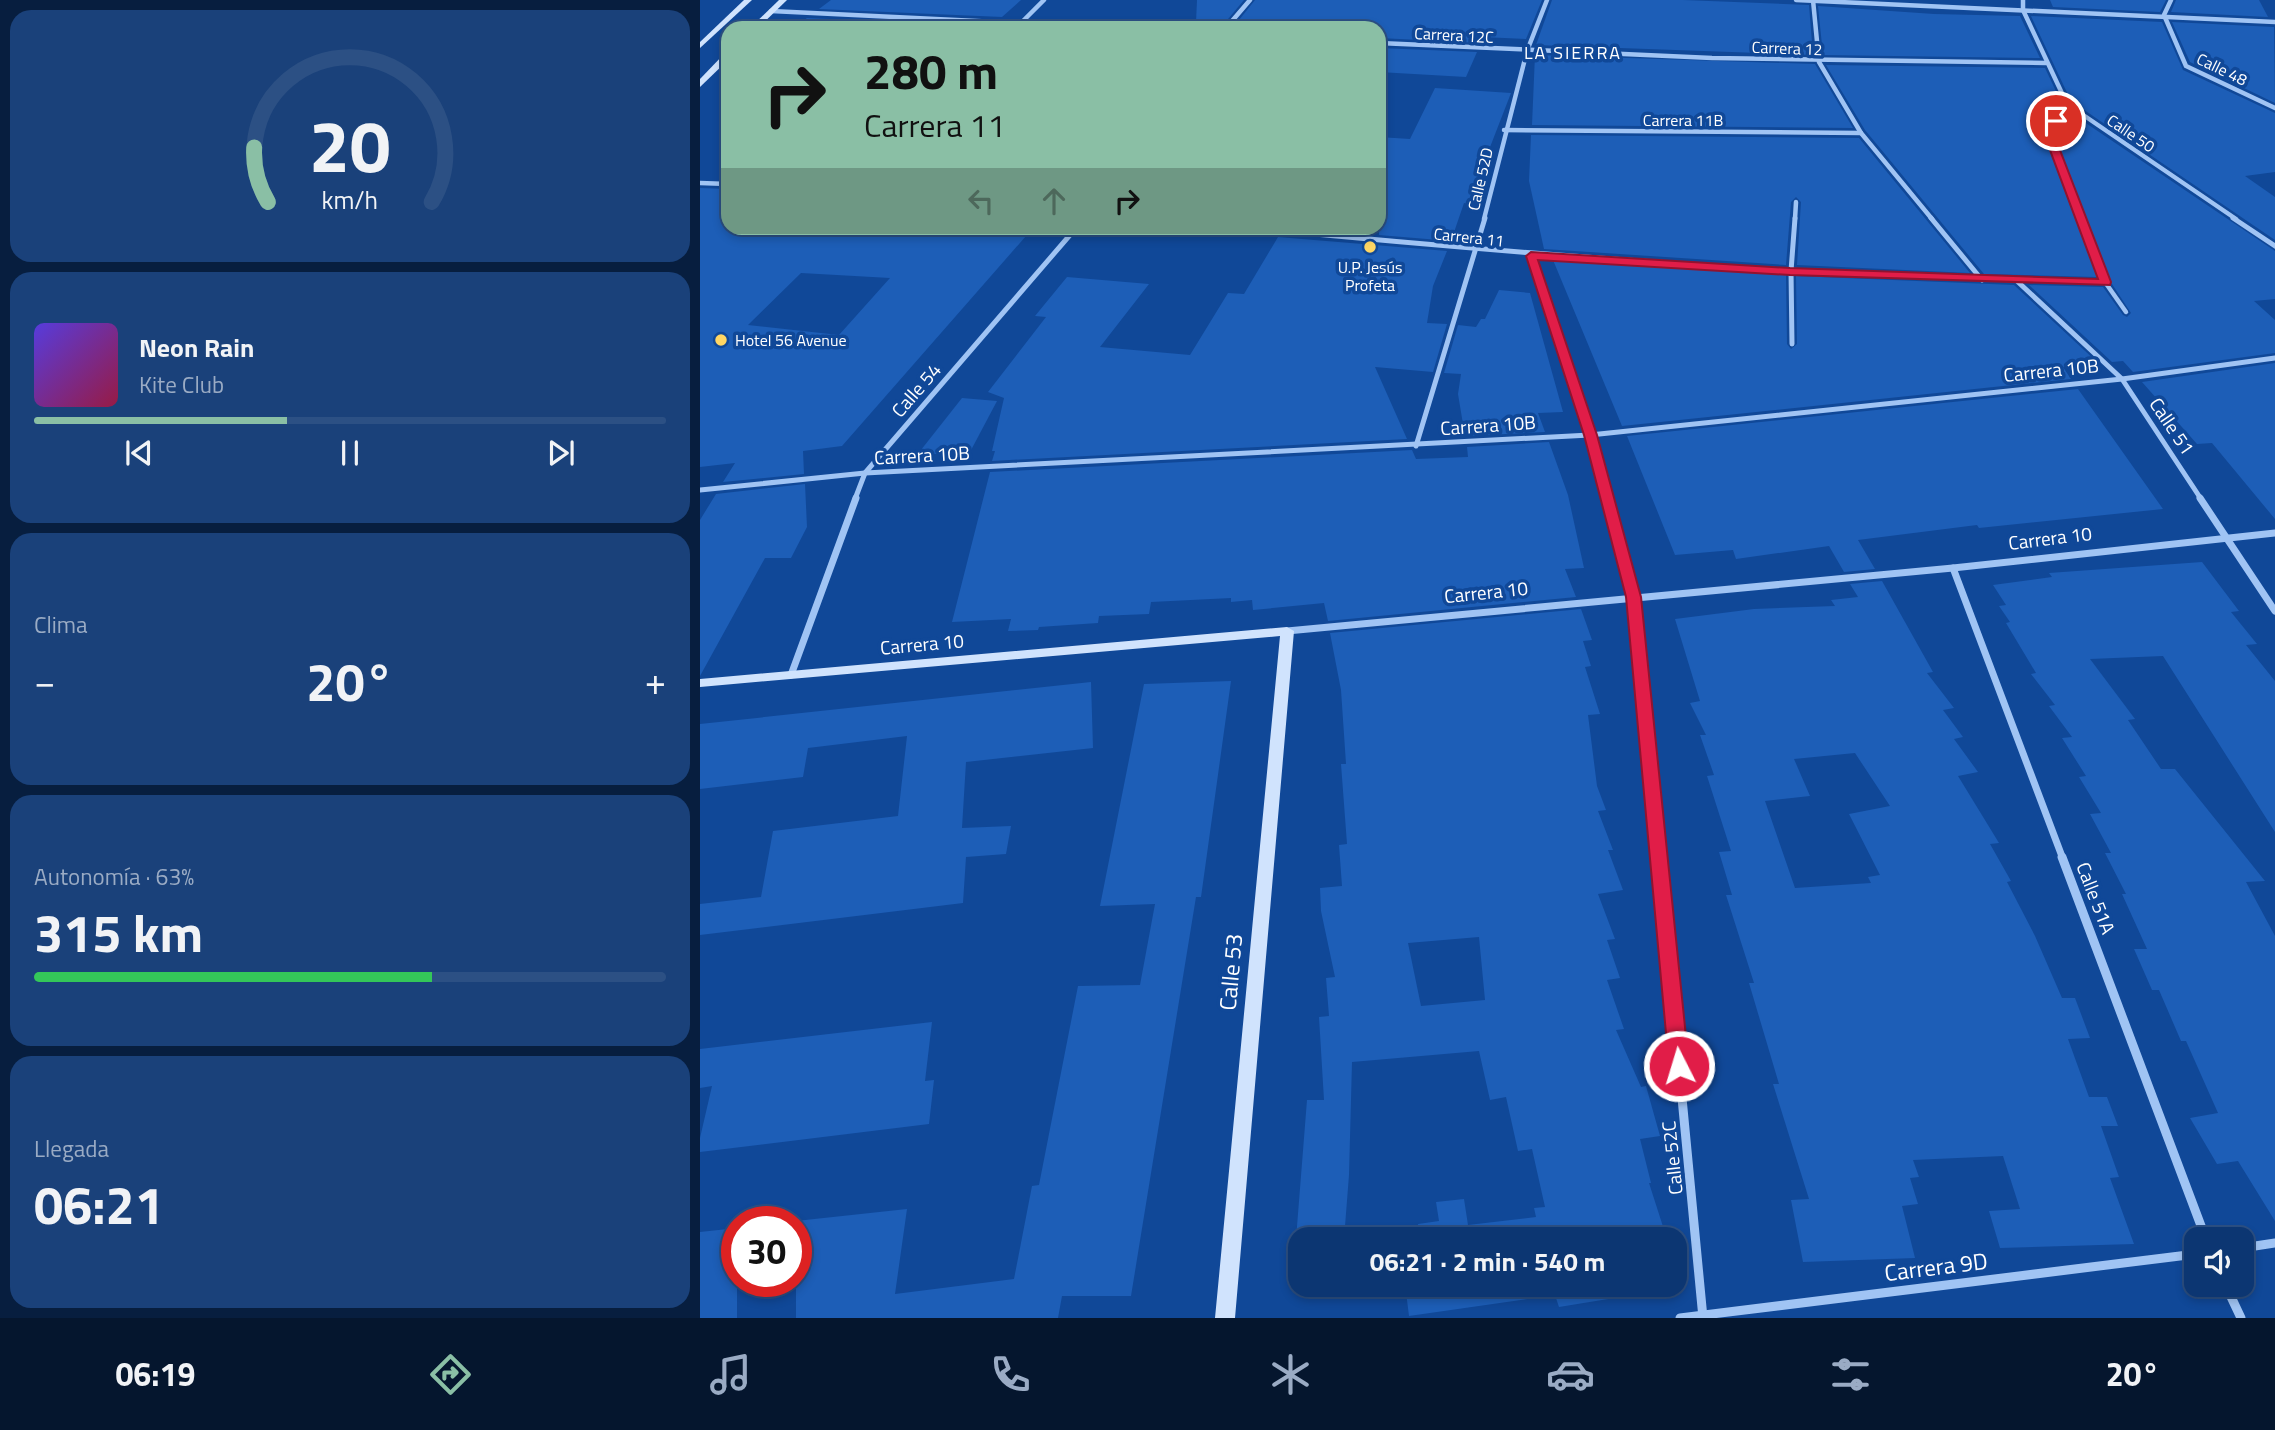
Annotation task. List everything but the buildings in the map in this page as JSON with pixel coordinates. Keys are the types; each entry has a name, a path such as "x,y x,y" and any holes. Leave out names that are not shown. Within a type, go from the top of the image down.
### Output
{"street":[{"path":"726,21 748,0"},
{"path":"761,21 783,0"},
{"path":"1023,21 1044,0"},
{"path":"1232,21 1250,0"},
{"name":"Calle 52D","path":"1416,446 1476,251 1504,130 1527,51 1547,0"},
{"path":"1797,0 2275,22"},
{"name":"Calle 50","path":"2023,0 2023,10 2067,104 2275,246"},
{"path":"2164,15 2171,0"},
{"path":"1812,1 1819,62 1861,133 1982,280"},
{"path":"771,11 979,21"},
{"name":"Calle 48","path":"2164,15 2186,66 2275,108"},
{"path":"700,46 721,26"},
{"name":"Carrera 12C","path":"1386,43 1527,51"},
{"name":"Carrera 12","path":"1527,51 1819,62 2046,63"},
{"path":"700,84 721,62"},
{"path":"2067,104 2056,121 2055,150 2105,282"},
{"name":"Carrera 11B","path":"1504,130 1861,133"},
{"path":"700,183 721,184"},
{"path":"1792,344 1790,271 1796,202"},
{"name":"Calle 54","path":"791,675 866,473 1070,235"},
{"name":"Carrera 11","path":"1319,235 1531,256 1982,280 2105,282"},
{"name":"Calle 52C","path":"1531,256 1590,435 1633,597 1703,1316"},
{"name":"Calle 51","path":"2017,281 2122,379 2275,611"},
{"name":"Carrera 10B","path":"700,490 866,473 1590,435 2122,379 2275,358"},
{"name":"Carrera 10","path":"700,683 1953,568 2275,533"},
{"name":"Calle 51A","path":"1953,568 2201,1227"},
{"name":"Calle 53","path":"1225,1318 1287,631"},
{"path":"2254,1246 2275,1243"},
{"name":"Carrera 9D","path":"1680,1318 2184,1256"},
{"path":"2231,1297 2241,1318"}],"lane":[{"path":"2105,282 2126,312"}],"place":[{"name":"U.P. Jesús Profeta","path":"1370,247"},
{"name":"Hotel 56 Avenue","path":"721,340"}],"district":[{"name":"LA SIERRA","path":"1573,53"}],"route":[{"path":"1679,1066 1633,597 1590,435 1531,256 1790,271 2105,282 2055,150 2056,121"}]}
